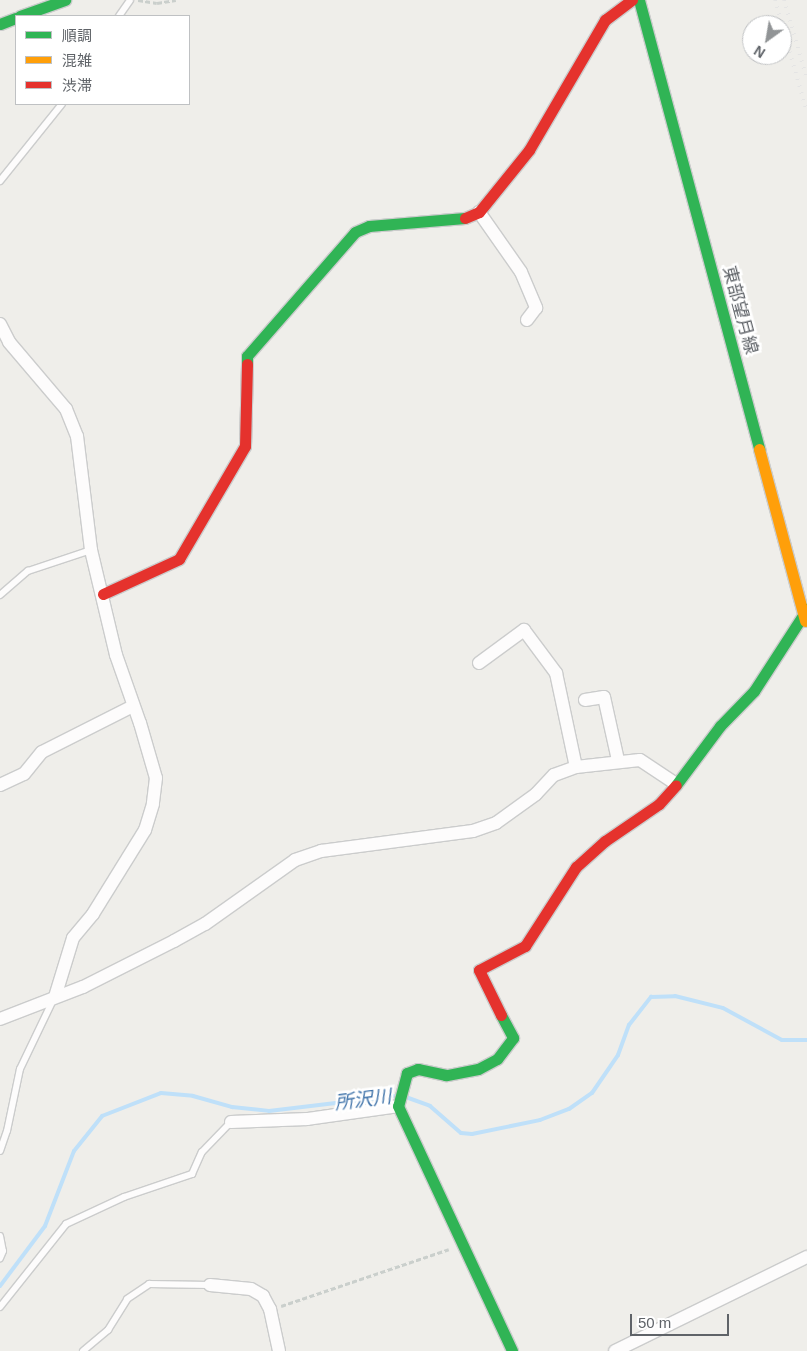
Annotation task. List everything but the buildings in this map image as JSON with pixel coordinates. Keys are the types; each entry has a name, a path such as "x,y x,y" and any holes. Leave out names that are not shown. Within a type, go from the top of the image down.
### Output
{"street":[{"path":"23,15 65,0"},
{"path":"103,594 179,558 245,446 247,356 335,252 355,232 369,226 460,220 479,212 529,150 604,20 632,0"},
{"name":"東部望月線","path":"639,0 805,611 807,628"},
{"path":"0,24 15,18"},
{"path":"479,212 521,272 536,308 527,320"},
{"path":"0,324 9,342 66,409 77,436 91,550 116,655 156,778 153,804 145,830 93,914 73,938 55,997"},
{"path":"512,1351 461,1245 398,1106 401,1088 407,1073 418,1069 446,1075 478,1069 497,1059 511,1044 514,1038 479,970 526,946 540,919 576,867 605,841 659,804 696,763 720,726 754,691 805,611"},
{"path":"479,663 524,630 556,673 576,767"},
{"path":"585,700 604,697 618,760"},
{"path":"0,785 24,774 42,752 133,706"},
{"path":"0,1020 83,987 205,924 295,860 322,851 473,831 496,823 536,794 554,775 576,767 618,760 640,760 676,784"},
{"path":"231,1122 307,1119 398,1106"},
{"path":"615,1351 807,1257"},
{"path":"210,1285 251,1289 263,1296 270,1309 279,1351"}],"lane":[{"path":"121,15 130,0"},
{"path":"0,181 61,105"},
{"path":"0,595 28,571 91,550"},
{"path":"0,1151 8,1131 20,1069 55,997"},
{"path":"0,1307 66,1224 124,1197 192,1174 202,1152 231,1122"},
{"path":"0,1236 3,1251 0,1258"},
{"path":"82,1351 108,1330 127,1299 149,1284 210,1285"}],"path":[{"path":"137,0 157,3 176,0"},
{"path":"270,1309 461,1245"}],"waterway":[{"name":"所沢川","path":"403,1096 430,1106 461,1133 472,1134 540,1120 569,1109 592,1093 618,1055 629,1025 651,997 675,996 723,1008 782,1040 807,1040"},
{"name":"所沢川","path":"0,1286 45,1226 74,1151 102,1116 161,1093 193,1096 232,1107 269,1111 394,1096"}],"railway":[{"path":"775,0 779,15"},
{"path":"784,0 807,79"},
{"path":"792,60 807,112"}],"traffic: fast":[{"path":"23,15 65,0"},
{"path":"639,0 759,449"},
{"path":"0,24 15,18"},
{"path":"247,364 247,356 355,232 369,226 465,218"},
{"path":"676,785 720,726 754,691 807,609"},
{"path":"501,1015 513,1038 497,1059 478,1069 446,1075 418,1069 407,1073 398,1106 512,1351"}],"traffic: slow":[{"path":"759,449 805,621"}],"traffic: jam":[{"path":"465,218 479,212 529,150 605,20 632,0"},
{"path":"103,594 179,559 245,446 247,364"},
{"path":"501,1015 479,970 525,946 576,867 605,841 659,804 676,785"}]}
